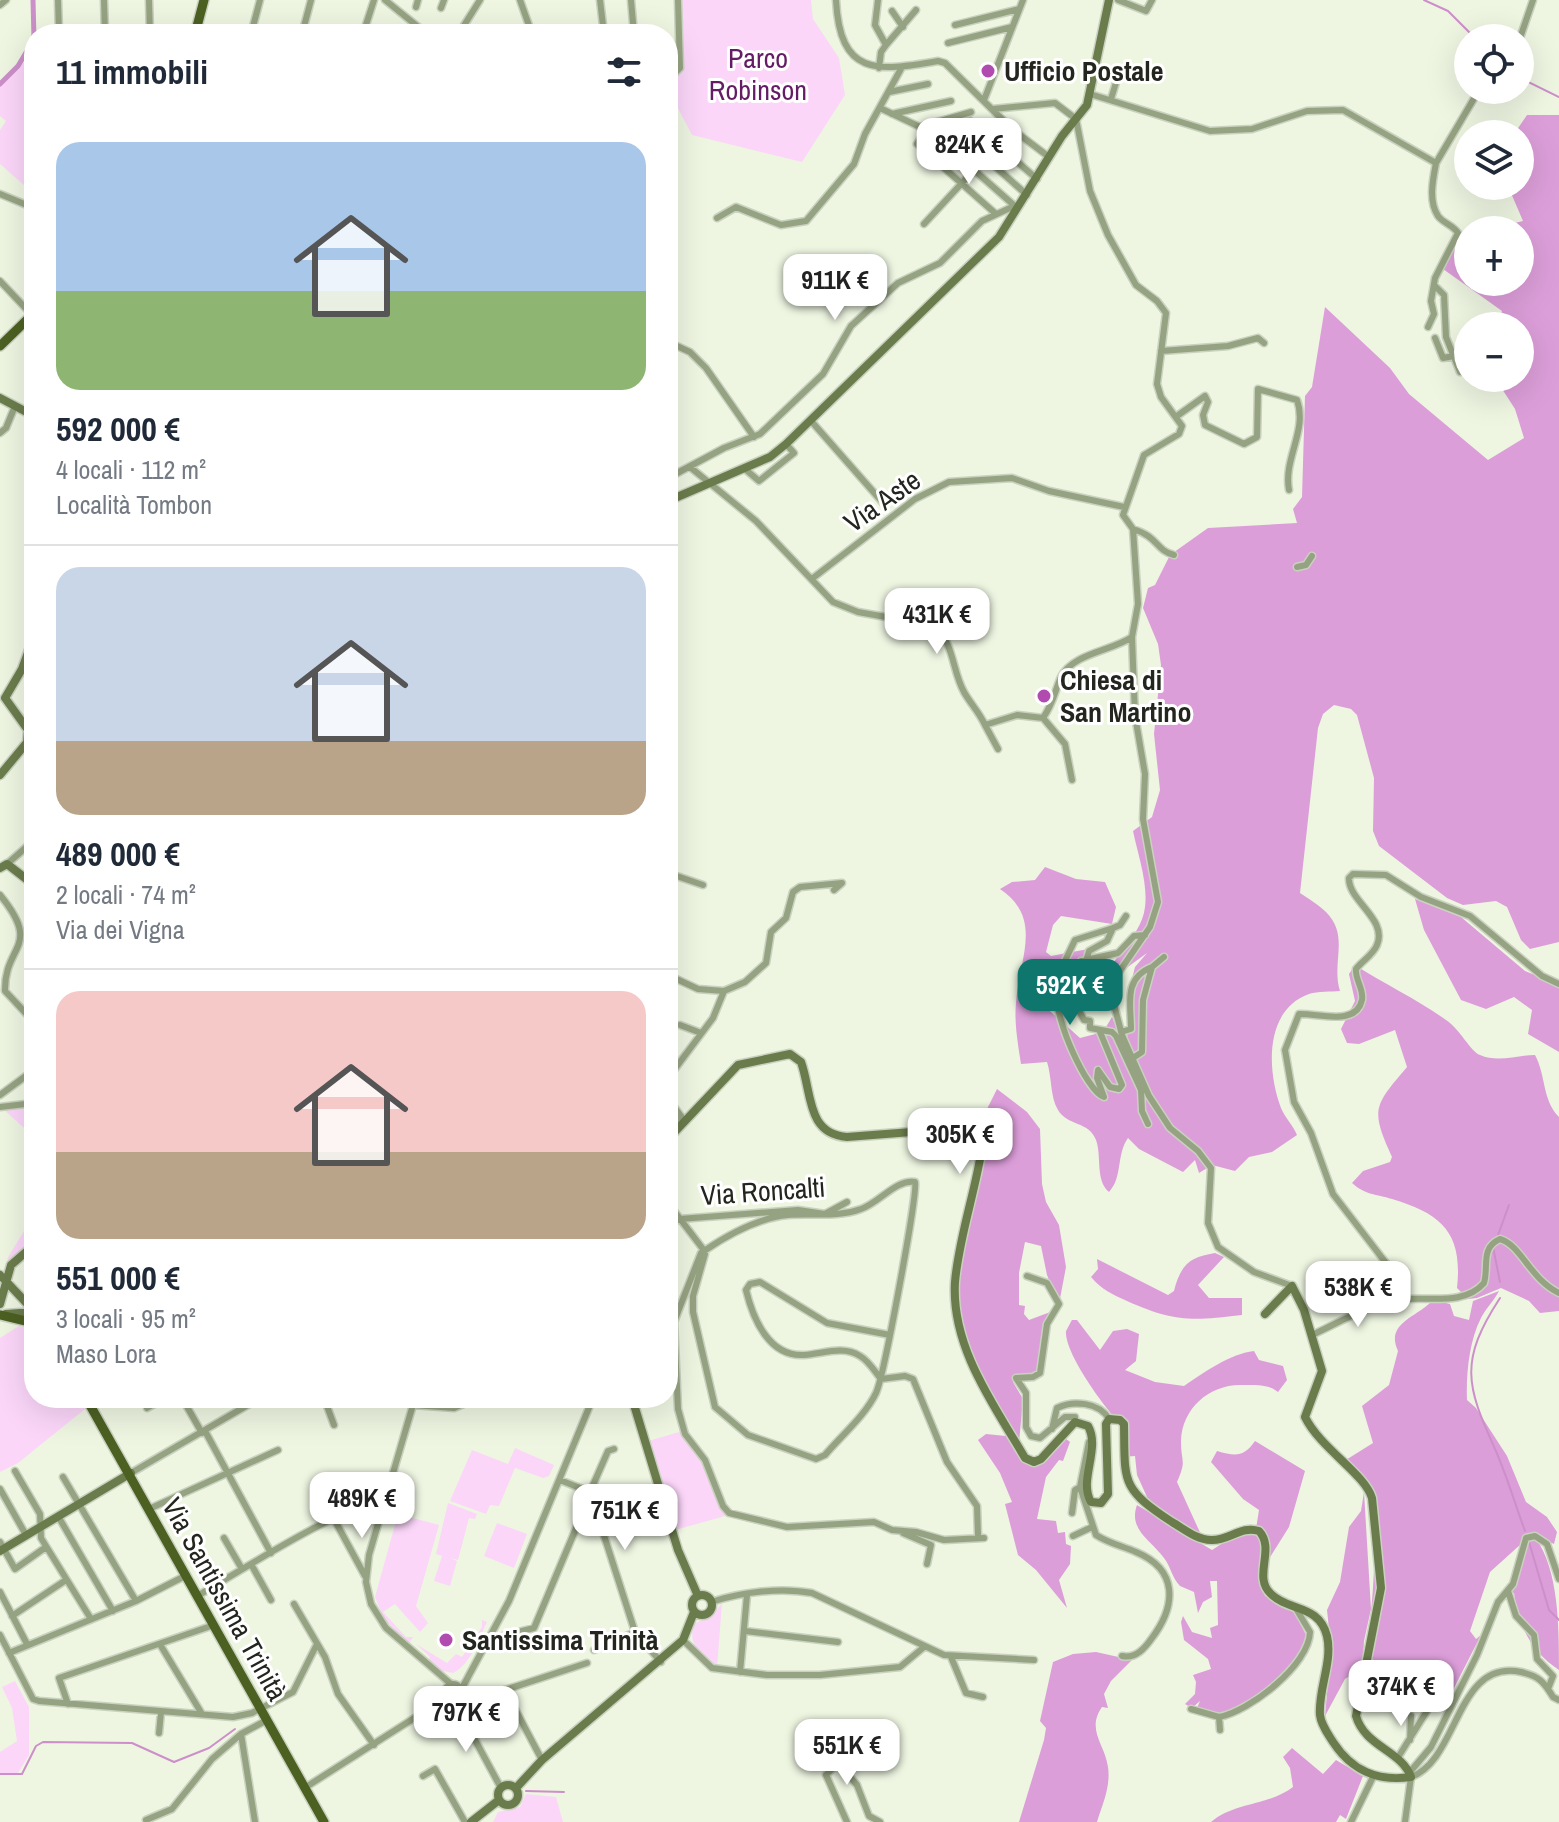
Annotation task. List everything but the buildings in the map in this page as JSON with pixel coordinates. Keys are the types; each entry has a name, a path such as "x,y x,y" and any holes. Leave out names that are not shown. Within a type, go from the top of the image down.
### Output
{"main road":[{"path":"198,24 204,0"},
{"path":"0,346 24,323"},
{"path":"1,1311 24,1319"},
{"name":"Via Santissima Trinità","path":"93,1408 324,1822"}],"street":[{"path":"0,5 6,0"},
{"path":"58,0 59,24"},
{"path":"104,0 105,24"},
{"path":"149,0 150,24"},
{"path":"254,24 260,0"},
{"path":"305,24 311,0"},
{"path":"366,24 374,0"},
{"path":"385,0 415,24"},
{"path":"441,8 444,0"},
{"path":"465,24 480,0"},
{"path":"520,0 528,24"},
{"path":"600,0 603,24"},
{"path":"631,0 633,24"},
{"path":"678,0 678,70"},
{"path":"836,0 843,43 864,65 879,68 938,61 945,63 1012,129 1049,157"},
{"path":"878,0 875,25 886,45"},
{"path":"984,100 1023,0"},
{"path":"678,497 745,469 786,444 999,237 1090,94 1109,0"},
{"path":"1118,0 1146,11 1152,0"},
{"path":"1525,24 1533,0"},
{"path":"955,25 1019,9"},
{"path":"879,68 881,52 916,10"},
{"path":"892,11 903,27"},
{"path":"948,43 1012,27"},
{"path":"717,218 736,207 781,225 806,221 854,164 902,67"},
{"path":"1095,68 1118,76 1111,99"},
{"path":"889,92 928,84"},
{"path":"1090,94 1179,124 1210,131 1258,128 1307,111 1343,110 1436,163"},
{"path":"891,114 951,101"},
{"path":"993,109 1055,103 1076,119 1090,191 1108,235 1136,285 1157,301 1166,313 1157,384 1161,397 1177,416 1181,430 1144,455 1124,507 1124,519 1133,529 1148,533 1163,552 1174,555"},
{"path":"1428,327 1434,314 1431,301 1441,262 1458,233 1439,217 1435,208 1432,194 1436,163 1471,104"},
{"path":"880,108 924,127 971,112"},
{"path":"970,121 1037,179"},
{"path":"924,127 917,144 996,214"},
{"path":"924,224 1012,129"},
{"path":"960,135 1027,195"},
{"path":"941,141 1017,208"},
{"path":"0,194 24,204"},
{"path":"678,473 724,448 754,437 823,374 851,326 898,283 940,263 976,226 996,214 1017,208"},
{"path":"0,281 24,305"},
{"path":"1435,286 1444,295 1445,328 1454,356 1443,358 1435,338"},
{"path":"1161,351 1228,346 1258,338 1264,343"},
{"path":"678,347 699,360 754,437"},
{"path":"1177,416 1205,396 1208,402 1203,415 1205,425 1244,444 1257,437 1258,389 1297,400 1298,432 1290,463 1289,490"},
{"path":"0,398 24,411"},
{"path":"1,433 15,406"},
{"path":"812,422 884,504"},
{"path":"745,469 759,481 794,453 786,444"},
{"path":"690,467 712,483 813,578 833,602 842,607 936,626 951,650 964,692 975,704 998,749"},
{"name":"Via Aste","path":"813,578 915,499 949,482 1012,478 1049,491 1124,507"},
{"path":"1133,529 1138,604 1132,637 1135,716 1145,774 1143,819 1158,902 1145,935 1113,984 1113,1001 1121,1032 1165,1121 1207,1161 1211,1175 1208,1223 1218,1247 1254,1272 1292,1286 1312,1335 1322,1371 1305,1417 1333,1456 1368,1487 1374,1511 1381,1597 1356,1716 1370,1740 1397,1759 1410,1774"},
{"path":"1297,567 1306,565 1312,556"},
{"path":"1043,718 1053,704 1066,672 1082,659 1132,637"},
{"path":"24,664 3,701 24,720"},
{"path":"985,725 1017,715 1043,718 1065,744 1072,780"},
{"path":"0,775 24,747"},
{"path":"24,849 4,866 24,879"},
{"path":"1395,1301 1386,1263 1333,1194 1311,1133 1294,1102 1285,1050 1299,1014 1343,1017 1354,1014 1360,1004 1362,995 1356,969 1378,940 1371,916 1349,886 1351,875 1386,875 1421,897 1477,920 1522,960 1559,984"},
{"path":"678,876 703,885"},
{"path":"678,980 698,989 724,991 745,982 764,966 771,932 784,922 791,895 797,888 842,883 834,890"},
{"path":"0,895 18,922 22,937 5,978 5,991 24,1011"},
{"path":"1100,1032 1122,1085 1119,1089 1110,1087 1098,1070 1097,1078 1104,1097 1092,1091 1073,1057 1058,1009 1062,988 1061,969 1075,940 1120,925 1126,916"},
{"path":"1062,988 1089,951 1107,941 1113,928"},
{"path":"1085,959 1118,953 1134,936 1145,935"},
{"path":"1121,1032 1131,1029 1130,990 1140,976 1164,957"},
{"path":"1085,959 1074,1001 1084,1020 1090,1021 1090,1028 1113,1032 1125,1050 1141,1090 1142,1111 1148,1124"},
{"path":"1133,1058 1142,1053 1143,1000 1152,967"},
{"path":"678,1064 719,1009 724,991"},
{"path":"680,1025 701,1033"},
{"path":"678,1123 738,1065 790,1054 801,1062 813,1115 821,1129 829,1134 847,1137 963,1128 975,1131 981,1142 981,1153 955,1288 963,1342 1013,1440 1029,1462 1041,1459 1075,1422"},
{"path":"0,1095 24,1077"},
{"path":"0,1107 24,1104"},
{"path":"678,1112 683,1119"},
{"path":"678,1126 683,1119"},
{"path":"678,1313 704,1251 736,1231 764,1220 789,1215 837,1217 865,1208 896,1187 913,1181 916,1197 881,1379 871,1402 821,1458 805,1457 768,1444 738,1428 715,1407 695,1329 693,1296 704,1251"},
{"name":"Via Roncalti","path":"680,1219 798,1210 825,1214 847,1202"},
{"path":"678,1216 704,1251"},
{"path":"1312,1335 1346,1318 1395,1301 1443,1299 1478,1289 1486,1276 1486,1254 1492,1243 1500,1239 1514,1246 1541,1282 1559,1293"},
{"path":"24,1254 3,1277 1,1311 24,1312"},
{"path":"0,1267 11,1265"},
{"path":"1027,1276 1047,1283 1059,1304 1047,1324 1040,1373 1030,1378 1018,1375 1016,1379 1026,1393 1028,1432 1040,1438 1065,1417 1075,1417 1075,1422"},
{"path":"3,1277 24,1301"},
{"path":"881,1379 863,1357 846,1350 802,1356 773,1346 763,1334 746,1290 750,1284 760,1282 827,1323 890,1335"},
{"path":"1265,1314 1292,1286"},
{"path":"678,1408 685,1434 705,1460 723,1506 729,1513 787,1527 869,1522 944,1540 981,1537 977,1506 947,1462 915,1383 905,1376 881,1379"},
{"path":"1052,1430 1057,1408 1072,1402 1099,1409 1109,1419 1120,1420 1124,1424 1122,1455 1127,1480 1137,1496 1203,1539 1221,1539 1246,1530 1259,1531 1266,1550 1265,1585 1269,1593 1315,1615 1328,1639 1320,1714 1324,1727 1349,1763 1374,1775 1410,1774 1428,1767 1470,1697 1486,1677 1514,1671 1538,1677 1559,1700"},
{"path":"188,1408 228,1471 271,1553"},
{"path":"46,1547 15,1569 1,1547 41,1527 243,1408"},
{"path":"328,1408 334,1425"},
{"path":"365,1576 412,1408"},
{"path":"306,1787 454,1694 509,1601 589,1408"},
{"path":"635,1408 678,1550 698,1596"},
{"path":"1088,1426 1092,1440 1087,1493 1091,1502 1101,1503 1108,1494 1105,1430 1109,1419"},
{"path":"1075,1422 1088,1426"},
{"path":"1088,1426 1089,1443 1080,1487 1092,1527 1106,1542 1144,1556 1167,1580 1171,1602 1167,1617 1144,1650 1132,1657 1122,1656"},
{"path":"614,1449 608,1451 590,1492 635,1632 661,1662"},
{"path":"149,1509 278,1450"},
{"path":"15,1471 40,1514 46,1547 91,1619"},
{"path":"63,1477 136,1601"},
{"path":"560,1480 590,1492"},
{"path":"1072,1513 1075,1490 1080,1487"},
{"path":"0,1489 26,1535"},
{"path":"199,1595 334,1519 375,1500 386,1500"},
{"path":"58,1516 113,1611"},
{"path":"334,1519 365,1576 376,1616 454,1694 501,1788 499,1800 472,1822"},
{"path":"487,1640 534,1628 577,1526 599,1519"},
{"path":"1073,1536 1092,1527"},
{"path":"896,1530 931,1545 927,1564"},
{"path":"1405,1822 1410,1774 1431,1747 1477,1655 1498,1602 1519,1570 1523,1545 1529,1536 1547,1544 1559,1579"},
{"path":"224,1538 242,1569"},
{"path":"251,1564 271,1600"},
{"path":"9,1653 136,1601 187,1575"},
{"path":"12,1616 66,1580"},
{"path":"711,1602 782,1590 812,1593 951,1657 1034,1660"},
{"path":"1508,1591 1516,1616 1534,1635 1537,1659 1553,1676 1548,1689"},
{"path":"0,1592 27,1644"},
{"path":"740,1672 747,1595"},
{"path":"501,1788 516,1788 542,1760 661,1662 683,1640 694,1612 692,1603 698,1596 706,1596 711,1602"},
{"path":"694,1612 706,1614 711,1602"},
{"path":"294,1604 325,1657 338,1694 374,1745"},
{"path":"1191,1709 1219,1717 1253,1702 1304,1655 1309,1641 1308,1624 1293,1605"},
{"path":"68,1704 59,1678 216,1625"},
{"path":"745,1631 838,1642"},
{"path":"594,1650 635,1632"},
{"path":"0,1635 33,1699 233,1717 261,1707 298,1687 316,1646"},
{"path":"683,1640 712,1668 820,1675 900,1667 924,1647"},
{"path":"161,1646 202,1714"},
{"path":"951,1657 966,1693 983,1697"},
{"path":"454,1694 471,1697 505,1690 587,1663"},
{"path":"505,1690 542,1760"},
{"path":"1397,1759 1427,1711"},
{"path":"159,1733 161,1712"},
{"path":"1410,1741 1411,1716"},
{"path":"1219,1717 1220,1730"},
{"path":"146,1820 172,1809 212,1759 241,1734 267,1720"},
{"path":"241,1734 255,1822"},
{"path":"845,1756 840,1765 828,1769 826,1775 847,1822"},
{"path":"840,1765 857,1785 869,1816 880,1822"},
{"path":"423,1776 435,1769 465,1822"},
{"path":"1351,1822 1374,1775"},
{"path":"499,1800 504,1805 515,1803 518,1798 516,1788"}],"green space":[{"name":"Parco Robinson","path":"681,0 811,0 813,19 839,58 845,95 802,162 692,135 678,108 678,67 684,33"},
{"path":"24,62 24,185 0,164 0,130 6,121 0,116 0,86"},
{"path":"24,1106 24,1128 2,1108"},
{"path":"24,1231 24,1251 11,1262 7,1259"},
{"path":"19,1326 24,1327 24,1408 85,1409 18,1463 0,1472 0,1338"},
{"path":"683,1431 699,1454 729,1515 675,1530 648,1441"},
{"path":"515,1448 554,1465 549,1476 543,1478 515,1468 499,1506 490,1505 486,1514 450,1501 472,1450 508,1464"},
{"path":"448,1503 477,1514 475,1519 469,1518 458,1560 450,1558 457,1561 450,1586 434,1581 442,1556 436,1554"},
{"path":"398,1514 439,1525 416,1606 428,1623 420,1632 395,1604 383,1612 406,1637 413,1637 409,1644 384,1619 375,1597"},
{"path":"497,1523 527,1534 514,1568 484,1556"},
{"path":"722,1603 717,1668 696,1649 692,1636 695,1623 711,1617"},
{"path":"482,1620 487,1622 473,1651 453,1673 443,1671 428,1661 430,1657 416,1644 447,1663 456,1654 462,1657 482,1627"},
{"path":"15,1681 29,1707 29,1755 18,1773 0,1773 0,1752 17,1741 12,1708 2,1687"},
{"path":"526,1794 556,1797 563,1822 493,1822 498,1812 520,1807"}],"shaded area":[{"path":"1527,115 1559,115 1559,942 1530,949 1521,940 1507,907 1496,901 1463,905 1447,898 1379,846 1373,831 1374,778 1357,715 1351,709 1334,705 1323,714 1318,728 1300,893 1326,912 1337,930 1340,991 1313,993 1294,1002 1284,1013 1273,1043 1276,1093 1297,1135 1272,1152 1249,1157 1235,1171 1212,1165 1199,1173 1195,1160 1183,1172 1139,1149 1128,1138 1116,1180 1109,1192 1100,1175 1098,1147 1093,1134 1067,1119 1055,1105 1047,1062 1021,1064 1016,1010 1026,940 1025,926 1013,901 1000,889 1012,882 1035,880 1045,867 1076,879 1105,882 1116,907 1112,924 1061,916 1053,925 1046,952 1051,956 1088,949 1080,967 1094,964 1081,980 1049,994 1042,1004 1080,1038 1103,1032 1112,1017 1127,1052 1128,994 1135,967 1147,953 1114,977 1101,1003 1101,990 1111,966 1142,920 1145,888 1133,831 1152,817 1160,790 1154,734 1161,665 1158,644 1143,608 1148,588 1155,585 1170,555 1208,528 1297,523 1293,509 1302,497 1305,396 1312,387 1325,307 1390,368 1409,394 1488,460 1524,438 1515,409 1504,392 1534,392 1534,312 1502,312 1481,296 1534,296 1534,216 1521,216 1514,200 1534,200 1534,120 1524,120"},
{"path":"1454,245 1454,277 1443,269"},
{"path":"1415,899 1461,917 1525,971 1559,985 1559,1052 1528,1034 1532,1010 1514,997 1486,1009 1461,1000 1424,930"},
{"path":"1355,965 1446,1020 1480,1055 1501,1059 1535,1055 1550,1103 1559,1117 1559,1291 1544,1280 1507,1239 1491,1242 1483,1282 1464,1295 1457,1288 1456,1253 1446,1228 1424,1212 1366,1192 1352,1183 1363,1171 1390,1162 1392,1157 1380,1128 1379,1109 1388,1091 1407,1067 1395,1030 1359,1044 1347,1043 1341,1029 1355,1001 1349,974"},
{"path":"997,1089 1027,1112 1040,1129 1042,1184 1046,1202 1059,1225 1066,1267 1059,1304 1047,1275 1041,1246 1025,1242 1019,1273 1019,1305 1025,1306 1024,1314 1029,1320 1053,1311 1039,1372 1032,1378 1013,1382 1023,1399 1019,1443 969,1354 959,1322 958,1306 965,1224 985,1127 981,1121"},
{"path":"1506,1241 1559,1293 1559,1311 1540,1313 1529,1301 1501,1288 1477,1298 1450,1301 1485,1283 1486,1260 1493,1244"},
{"path":"1215,1253 1224,1257 1198,1285 1209,1298 1242,1298 1242,1315 1195,1319 1170,1316 1117,1296 1091,1277 1098,1269 1097,1259 1168,1295 1174,1291 1188,1263"},
{"path":"1499,1291 1481,1318 1471,1347 1467,1400 1476,1408 1507,1456 1526,1502 1547,1517 1557,1532 1554,1544 1532,1534 1490,1572 1470,1631 1476,1639 1481,1635 1452,1692 1435,1683 1435,1674 1425,1669 1387,1666 1365,1656 1374,1572 1374,1524 1365,1486 1341,1463 1373,1443 1362,1406 1389,1385 1398,1351 1395,1342 1399,1327 1433,1300 1450,1304 1454,1316 1469,1320 1473,1301"},
{"path":"1072,1320 1077,1320 1100,1350 1113,1331 1127,1329 1139,1334 1136,1361 1125,1370 1155,1382 1184,1386 1226,1360 1254,1351 1259,1360 1283,1366 1287,1380 1278,1392 1256,1385 1219,1389 1200,1400 1186,1418 1181,1441 1183,1465 1177,1482 1203,1539 1141,1500 1147,1497 1137,1475 1135,1456 1122,1457 1125,1429 1099,1397 1067,1341 1066,1331"},
{"path":"986,1434 1006,1436 1028,1465 1035,1465 1065,1438 1070,1442 1063,1461 1059,1460 1046,1477 1037,1519 1056,1521 1058,1533 1065,1532 1066,1544 1071,1546 1070,1564 1059,1580 1067,1608 1036,1570 1018,1555 1005,1504 1012,1502 1000,1473 978,1440"},
{"path":"1255,1441 1305,1471 1289,1527 1267,1562 1266,1547 1256,1529 1259,1510 1243,1499 1211,1462 1217,1451 1238,1454"},
{"path":"1364,1492 1371,1609 1364,1641 1361,1683 1350,1676 1345,1679 1325,1716 1331,1648 1327,1610 1340,1582 1349,1527 1361,1511"},
{"path":"1137,1505 1212,1550 1232,1537 1253,1533 1261,1540 1259,1576 1265,1596 1293,1609 1307,1637 1295,1663 1260,1695 1219,1714 1197,1708 1200,1701 1192,1708 1185,1704 1195,1694 1193,1675 1211,1669 1208,1659 1184,1640 1181,1622 1183,1616 1192,1632 1212,1638 1210,1628 1218,1625 1217,1581 1210,1581 1212,1597 1203,1602 1198,1613 1194,1592 1180,1586 1164,1558 1138,1528"},
{"path":"1535,1537 1543,1550 1553,1582 1558,1618 1559,1670 1541,1655 1528,1637 1514,1593 1510,1592 1525,1541"},
{"path":"1096,1652 1132,1660 1111,1681 1104,1694 1108,1708 1102,1707 1096,1723 1109,1774 1106,1796 1097,1822 1019,1822 1044,1740 1046,1728 1040,1721 1053,1662 1073,1654"},
{"path":"1292,1748 1323,1774 1336,1760 1363,1776 1346,1819 1340,1815 1336,1822 1211,1822 1230,1811 1273,1798 1293,1787 1290,1768 1283,1757"}],"waterway":[{"path":"33,0 34,24"},
{"path":"1424,0 1448,11 1461,24"},
{"path":"0,84 24,56"},
{"path":"1534,85 1559,97"},
{"path":"1498,1235 1509,1205"},
{"path":"1493,1247 1500,1282"},
{"path":"1500,1298 1478,1339 1471,1373 1478,1407 1525,1531"},
{"path":"1529,1542 1549,1610 1559,1620"},
{"path":"0,1774 22,1774 36,1746 43,1742 132,1743 174,1762 209,1748 235,1729"},
{"path":"526,1791 564,1792"}],"place":[{"name":"Ufficio Postale","path":"988,71"},
{"name":"Chiesa di San Martino","path":"1044,696"},
{"name":"Santissima Trinità","path":"446,1640"}]}
